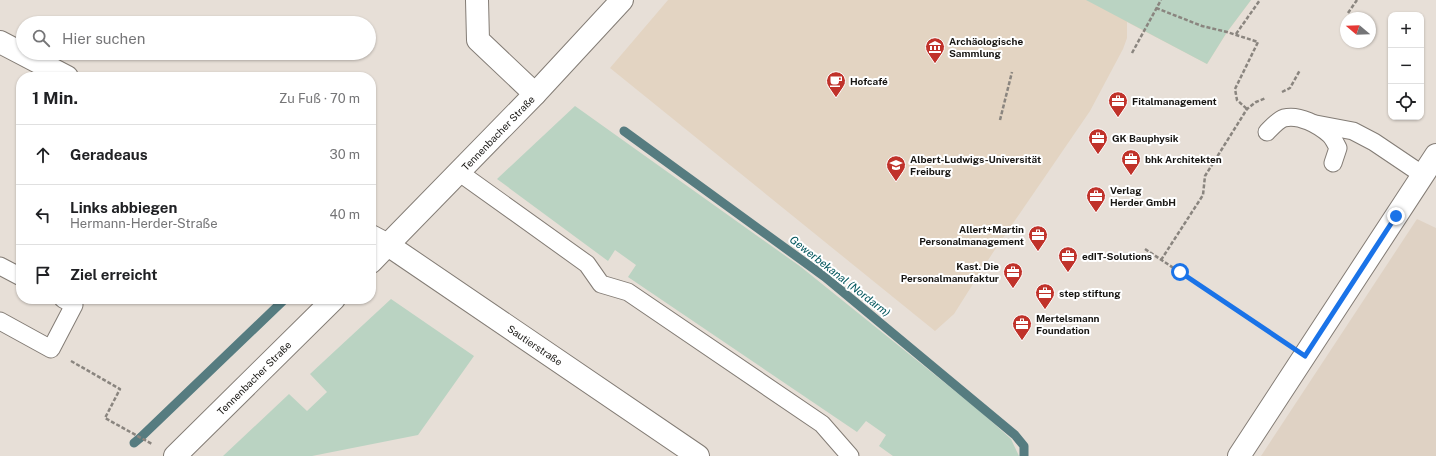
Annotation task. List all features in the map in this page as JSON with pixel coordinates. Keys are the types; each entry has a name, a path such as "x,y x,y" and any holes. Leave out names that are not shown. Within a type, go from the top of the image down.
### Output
{"street":[{"path":"477,0 478,40 535,94"},
{"name":"Tennenbacher Straße","path":"376,250 380,241 460,173 622,0"},
{"path":"0,42 16,50"},
{"path":"34,60 57,72"},
{"path":"1239,456 1436,155"},
{"name":"Sautierstraße","path":"380,241 698,456"},
{"name":"Tennenbacher Straße","path":"175,456 329,304"}],"lane":[{"path":"1268,132 1275,124 1284,118 1294,117 1316,124 1353,131 1374,142 1423,175"},
{"path":"1316,124 1331,136 1338,148 1333,163"},
{"path":"460,173 586,264 601,284 628,292 822,424 850,456"},
{"path":"0,266 16,274"},
{"path":"0,321 51,349 74,305 72,304"}],"path":[{"path":"1132,53 1161,0"},
{"path":"1236,34 1260,0"},
{"path":"1349,12 1357,0"},
{"path":"1156,8 1202,26 1236,34 1258,42 1235,90 1237,100 1247,109 1205,176 1203,195 1161,260"},
{"path":"1290,88 1300,70"},
{"path":"1000,120 1012,72"},
{"path":"1145,249 1305,356"},
{"path":"80,367 120,389 106,418 153,445"}],"shaded area":[{"name":"Albert-Ludwigs-Universität Freiburg","path":"668,0 1251,0 1227,32 1207,64 1127,22 1127,38 1123,49 1090,111 992,254 954,314 935,331 610,68"},
{"path":"1417,219 1436,228 1436,456 1261,456"}],"green space":[{"path":"1086,0 1251,0 1227,32 1207,64"},
{"path":"575,106 801,267 981,412 1011,439 1019,456 893,456 879,446 886,435 866,421 857,432 628,277 636,265 615,250 608,261 497,179"},
{"path":"391,299 474,356 418,435 312,456 223,456 289,394 307,411 327,392 310,374"}],"waterway":[{"name":"Gewerbekanal (Nordarm)","path":"624,131 825,277 1015,435 1024,446 1024,456"},
{"path":"141,437 280,304"},
{"path":"134,443 140,438"}],"place":[{"name":"Archäologische Sammlung","path":"935,64"},
{"name":"Hofcafé","path":"836,98"},
{"name":"Fitalmanagement","path":"1118,118"},
{"name":"GK Bauphysik","path":"1098,155"},
{"name":"bhk Architekten","path":"1131,176"},
{"name":"Albert-Ludwigs-Universität Freiburg","path":"896,182"},
{"name":"Verlag Herder GmbH","path":"1096,213"},
{"name":"Allert+Martin Personalmanagement","path":"1038,252"},
{"name":"edIT-Solutions","path":"1068,273"},
{"name":"Kast. Die Personalmanufaktur","path":"1013,289"},
{"name":"step stiftung","path":"1045,310"},
{"name":"Mertelsmann Foundation","path":"1022,341"}],"route":[{"path":"1180,272 1305,356 1396,216"}]}
